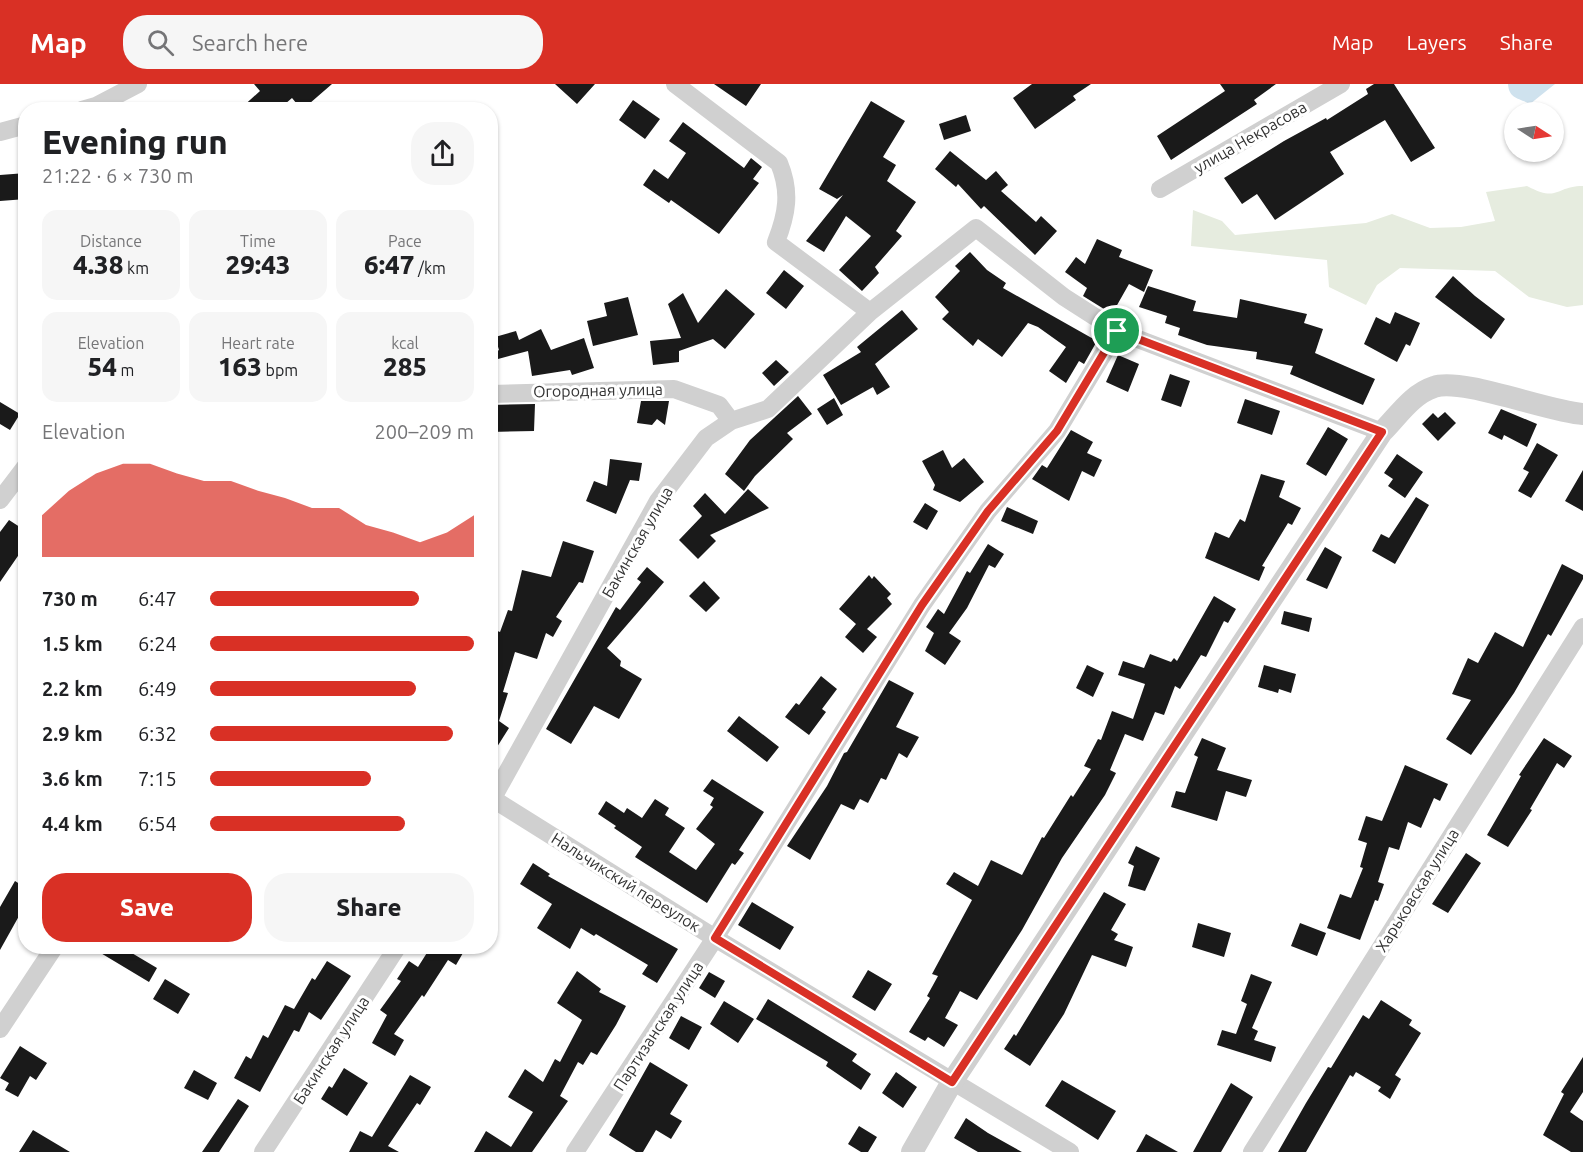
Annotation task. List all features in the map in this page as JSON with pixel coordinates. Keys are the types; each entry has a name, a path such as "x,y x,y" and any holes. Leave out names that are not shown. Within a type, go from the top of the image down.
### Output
{"street":[{"path":"104,102 138,84"},
{"path":"675,84 779,163 788,183 784,220 776,243 870,312"},
{"name":"улица Некрасова","path":"1160,189 1341,84"},
{"path":"0,132 18,127"},
{"name":"Бакинская улица","path":"498,787 658,501 706,438 731,421 768,409 870,312 976,228 1064,297 1117,331"},
{"path":"1117,331 1382,432"},
{"name":"Партизанская улица","path":"575,1152 715,938 922,605 988,511 1057,431 1117,331"},
{"path":"912,1152 952,1082 1382,432 1416,396 1436,386 1472,389 1583,414"},
{"name":"Огородная улица","path":"498,394 674,389 719,405 731,421"},
{"path":"0,500 18,476"},
{"name":"Харьковская улица","path":"1252,1152 1583,627"},
{"name":"Нальчикский переулок","path":"498,803 715,938 1070,1152"},
{"path":"0,1029 50,954"},
{"name":"Бакинская улица","path":"263,1152 393,954"}],"shaded area":[{"path":"1527,186 1537,191 1551,193 1583,186 1583,305 1567,307 1529,297 1495,271 1400,268 1377,285 1366,305 1329,287 1327,260 1191,246 1193,210 1222,221 1235,235 1366,223 1392,214 1430,228 1461,227 1495,221 1486,192"}],"water":[{"path":"1508,84 1555,84 1532,102 1518,99 1510,93"}],"building":[{"path":"254,84 332,84 311,102 295,102 292,98 287,102 248,102 260,91"},
{"path":"555,84 595,84 577,104"},
{"path":"714,84 761,84 746,106"},
{"path":"1032,84 1091,84 1073,96 1076,100 1035,129 1013,98"},
{"path":"1220,84 1276,84 1254,100 1257,104 1171,160 1157,136 1225,91"},
{"path":"1374,84 1394,84 1435,148 1411,162 1385,120 1330,152 1344,174 1275,220 1257,194 1242,204 1224,178 1284,141 1326,118 1327,120 1368,94 1366,89"},
{"path":"633,100 660,119 645,139 619,120"},
{"path":"871,101 905,121 883,157 896,165 887,181 916,202 896,231 902,236 875,267 879,273 862,291 839,270 871,236 846,216 824,252 806,241 843,195 837,199 819,189"},
{"path":"966,115 971,131 944,140 939,124"},
{"path":"683,122 744,168 751,158 762,167 753,179 759,183 719,234 671,200 669,203 643,185 654,169 668,179 686,153 669,141"},
{"path":"950,151 986,180 996,171 1008,185 1001,191 1036,222 1041,216 1057,231 1035,255 984,206 981,209 958,184 956,187 935,169"},
{"path":"18,174 18,200 0,201 0,175"},
{"path":"1097,239 1122,250 1119,257 1153,270 1144,292 1129,284 1112,314 1083,296 1087,288 1065,272 1076,257 1085,264"},
{"path":"970,252 987,270 1006,283 1003,288 1097,341 1084,364 1079,361 1066,383 1049,371 1066,347 1038,327 1028,323 1002,357 978,339 973,346 942,319 949,312 935,297 960,271 955,266"},
{"path":"784,270 804,286 786,309 766,293"},
{"path":"1453,276 1505,319 1491,339 1435,297"},
{"path":"1148,286 1196,301 1193,311 1237,318 1240,299 1307,314 1304,323 1323,329 1315,353 1375,379 1363,405 1290,374 1293,366 1256,359 1257,352 1207,345 1178,335 1180,328 1165,323 1167,316 1139,307"},
{"path":"726,289 755,314 725,349 713,339 679,351 679,362 653,365 650,341 681,338 668,304 683,293 698,323"},
{"path":"628,297 638,335 593,346 587,321 607,316 604,303"},
{"path":"902,310 918,329 875,364 890,387 877,395 873,387 841,405 823,375 861,352 857,347"},
{"path":"1395,312 1420,323 1410,346 1406,344 1397,362 1364,344 1376,317 1390,324"},
{"path":"541,329 551,350 584,338 594,368 572,375 570,370 532,376 528,351 498,359 498,336 516,331 519,340"},
{"path":"1118,355 1139,364 1128,392 1106,382"},
{"path":"776,360 789,372 774,386 762,373"},
{"path":"1170,374 1190,381 1181,407 1161,400"},
{"path":"798,396 812,414 787,433 793,439 755,476 744,491 725,474 750,440"},
{"path":"834,398 843,415 827,425 817,409"},
{"path":"1245,399 1280,411 1272,435 1237,423"},
{"path":"641,401 669,401 665,425 657,419 652,425 637,423"},
{"path":"0,402 18,413 18,417 10,430 0,424"},
{"path":"535,404 534,431 498,432 498,405"},
{"path":"1501,409 1537,424 1527,447 1504,435 1502,440 1488,433"},
{"path":"1445,412 1456,423 1438,441 1422,424 1433,413 1438,418"},
{"path":"1328,427 1348,439 1326,476 1306,464"},
{"path":"1071,430 1093,442 1087,453 1102,460 1094,477 1082,471 1069,501 1032,479 1042,465 1047,468"},
{"path":"1537,443 1558,455 1531,498 1518,491 1529,472 1523,469"},
{"path":"943,450 952,468 964,458 984,482 960,502 933,490 935,485 922,461"},
{"path":"1397,454 1423,472 1405,498 1388,486 1393,479 1384,473"},
{"path":"610,459 642,463 639,481 630,480 616,514 586,501 594,481 607,486"},
{"path":"1583,470 1583,511 1565,501"},
{"path":"1261,474 1285,481 1279,497 1301,508 1292,525 1288,523 1262,566 1265,567 1259,581 1205,558 1215,532 1229,538 1240,519 1245,522"},
{"path":"748,489 769,508 710,535 716,541 698,559 679,540 702,516 693,506 705,493 725,514"},
{"path":"1416,497 1429,505 1395,564 1372,551 1381,534 1389,538"},
{"path":"925,503 938,511 927,530 913,522"},
{"path":"1007,507 1038,521 1033,534 1001,521"},
{"path":"9,520 18,526 18,556 0,582 0,532"},
{"path":"563,541 594,551 583,583 579,582 556,617 562,621 553,637 546,633 537,659 515,652 503,692 508,693 499,721 509,728 498,745 498,631 500,632 508,610 512,611 522,570 551,577"},
{"path":"988,544 1004,554 995,568 989,565 967,608 949,633 961,641 945,665 925,651 934,633 926,627 938,609 944,614 967,571 970,573"},
{"path":"1325,547 1342,557 1327,589 1306,580"},
{"path":"1562,564 1583,575 1583,579 1551,636 1548,634 1514,693 1471,755 1446,739 1471,700 1452,694 1468,658 1478,663 1495,632 1523,647"},
{"path":"647,567 664,582 607,648 621,661 620,666 642,679 619,719 594,706 571,744 546,729 616,607 620,610 641,582 637,579"},
{"path":"869,575 872,579 874,576 891,594 887,598 892,604 867,629 877,637 863,653 845,637 856,624 839,609"},
{"path":"704,581 720,598 706,612 689,596"},
{"path":"1214,596 1236,609 1228,623 1224,621 1206,657 1201,655 1180,689 1175,686 1164,715 1155,712 1143,741 1125,734 1110,770 1116,773 1105,795 1062,858 1022,930 977,1000 960,991 945,1018 958,1025 944,1047 928,1037 925,1041 909,1032 930,998 927,996 938,976 932,974 972,900 946,884 954,872 978,886 991,860 1022,875 1042,837 1044,838 1071,795 1073,797 1091,769 1084,766 1098,739 1101,740 1112,711 1133,719 1145,684 1118,675 1123,661 1144,668 1150,654 1171,662 1174,658 1177,661"},
{"path":"1284,611 1312,618 1309,632 1281,624"},
{"path":"1087,665 1104,673 1093,697 1076,688"},
{"path":"1264,665 1296,674 1291,693 1279,689 1278,693 1258,687"},
{"path":"821,676 837,689 822,709 826,712 809,735 785,717 796,703 799,705"},
{"path":"889,680 914,693 896,727 919,737 907,758 899,753 886,780 881,778 868,803 860,799 854,810 841,804 810,860 787,846 827,786 844,753 847,752"},
{"path":"739,716 779,747 767,762 727,731"},
{"path":"1202,738 1226,748 1217,770 1252,780 1246,797 1226,791 1217,821 1171,807 1176,791 1185,793 1198,757 1194,755"},
{"path":"1544,738 1572,756 1564,768 1557,763 1530,809 1532,810 1508,847 1487,835 1521,776 1519,775"},
{"path":"1405,765 1448,784 1440,801 1434,798 1421,828 1408,822 1399,850 1389,847 1378,882 1384,884 1378,901 1375,900 1360,940 1327,928 1340,894 1351,898 1363,868 1360,867 1367,843 1358,840 1366,816 1382,821"},
{"path":"712,779 764,812 739,850 744,853 735,865 732,863 707,903 635,857 642,847 598,814 606,801 624,813 627,808 642,818 655,799 669,808 665,815 685,828 669,852 696,870 715,844 696,829 713,807 710,805 714,798 703,791"},
{"path":"1136,846 1160,858 1145,891 1128,886 1134,866 1128,863"},
{"path":"1466,853 1481,863 1448,913 1432,904"},
{"path":"533,863 550,874 548,876 678,949 657,983 642,974 648,965 596,934 594,936 581,928 570,949 537,928 552,904 520,884"},
{"path":"15,881 18,883 18,918 0,950 0,907"},
{"path":"1104,892 1126,904 1111,930 1118,934 1114,940 1133,947 1126,967 1092,955 1064,1014 1030,1066 1004,1049 1014,1034 1016,1036"},
{"path":"752,902 794,927 780,950 738,925"},
{"path":"1198,923 1231,933 1224,957 1192,947"},
{"path":"1300,923 1326,933 1317,956 1291,946"},
{"path":"102,954 133,954 157,968 149,982"},
{"path":"426,954 462,954 456,965 448,960 424,997 422,995 394,1034 404,1040 395,1056 372,1043 387,1015 380,1010 401,981 397,979 409,961 418,967"},
{"path":"327,961 351,976 321,1020 309,1012 299,1032 294,1030 260,1092 234,1078 246,1056 251,1059 263,1035 268,1038 285,1005 294,1009 312,978 315,980"},
{"path":"868,970 892,984 875,1011 852,997"},
{"path":"577,971 601,989 599,992 626,1006 616,1025 597,1055 591,1052 583,1065 578,1062 560,1096 568,1101 532,1152 474,1152 486,1131 511,1147 533,1112 508,1097 525,1069 543,1082 555,1059 560,1062 582,1020 557,1003"},
{"path":"709,972 725,981 715,998 699,988"},
{"path":"1251,974 1272,982 1252,1028 1258,1031 1254,1040 1276,1047 1271,1062 1217,1045 1222,1030 1236,1034 1247,1004 1241,1001"},
{"path":"165,979 190,994 178,1014 153,999"},
{"path":"768,999 857,1054 852,1061 871,1074 861,1090 826,1066 828,1062 756,1019"},
{"path":"1381,1000 1412,1020 1409,1025 1421,1033 1395,1075 1401,1079 1390,1099 1378,1091 1381,1087 1356,1072 1353,1077 1350,1075 1306,1152 1278,1152 1328,1067 1331,1068 1363,1015 1369,1019"},
{"path":"724,1001 754,1019 738,1043 710,1024"},
{"path":"681,1016 702,1027 689,1050 669,1038"},
{"path":"20,1046 47,1063 36,1080 30,1076 18,1097 5,1090 9,1083 0,1078"},
{"path":"1583,1057 1583,1092 1570,1112 1583,1121 1583,1152 1571,1152 1543,1135 1564,1094 1561,1092"},
{"path":"650,1062 688,1085 670,1114 682,1121 671,1139 656,1130 643,1152 636,1152 609,1135"},
{"path":"344,1068 368,1083 347,1116 321,1099 329,1086 332,1088"},
{"path":"194,1070 217,1083 208,1100 184,1088"},
{"path":"896,1072 917,1087 903,1108 882,1093"},
{"path":"410,1075 431,1087 420,1105 417,1103 388,1146 399,1152 349,1152 360,1131 372,1137"},
{"path":"1062,1080 1116,1111 1098,1140 1045,1106"},
{"path":"1231,1083 1253,1097 1221,1152 1193,1152"},
{"path":"238,1099 249,1106 219,1152 202,1152"},
{"path":"966,1118 1022,1152 978,1152 954,1138"},
{"path":"859,1126 877,1137 868,1152 861,1152 848,1144"},
{"path":"33,1130 70,1152 19,1152"},
{"path":"1146,1134 1178,1152 1136,1152"}],"route":[{"path":"1117,331 1382,432 952,1082 715,938 922,605 988,511 1057,431 1117,331"}]}
